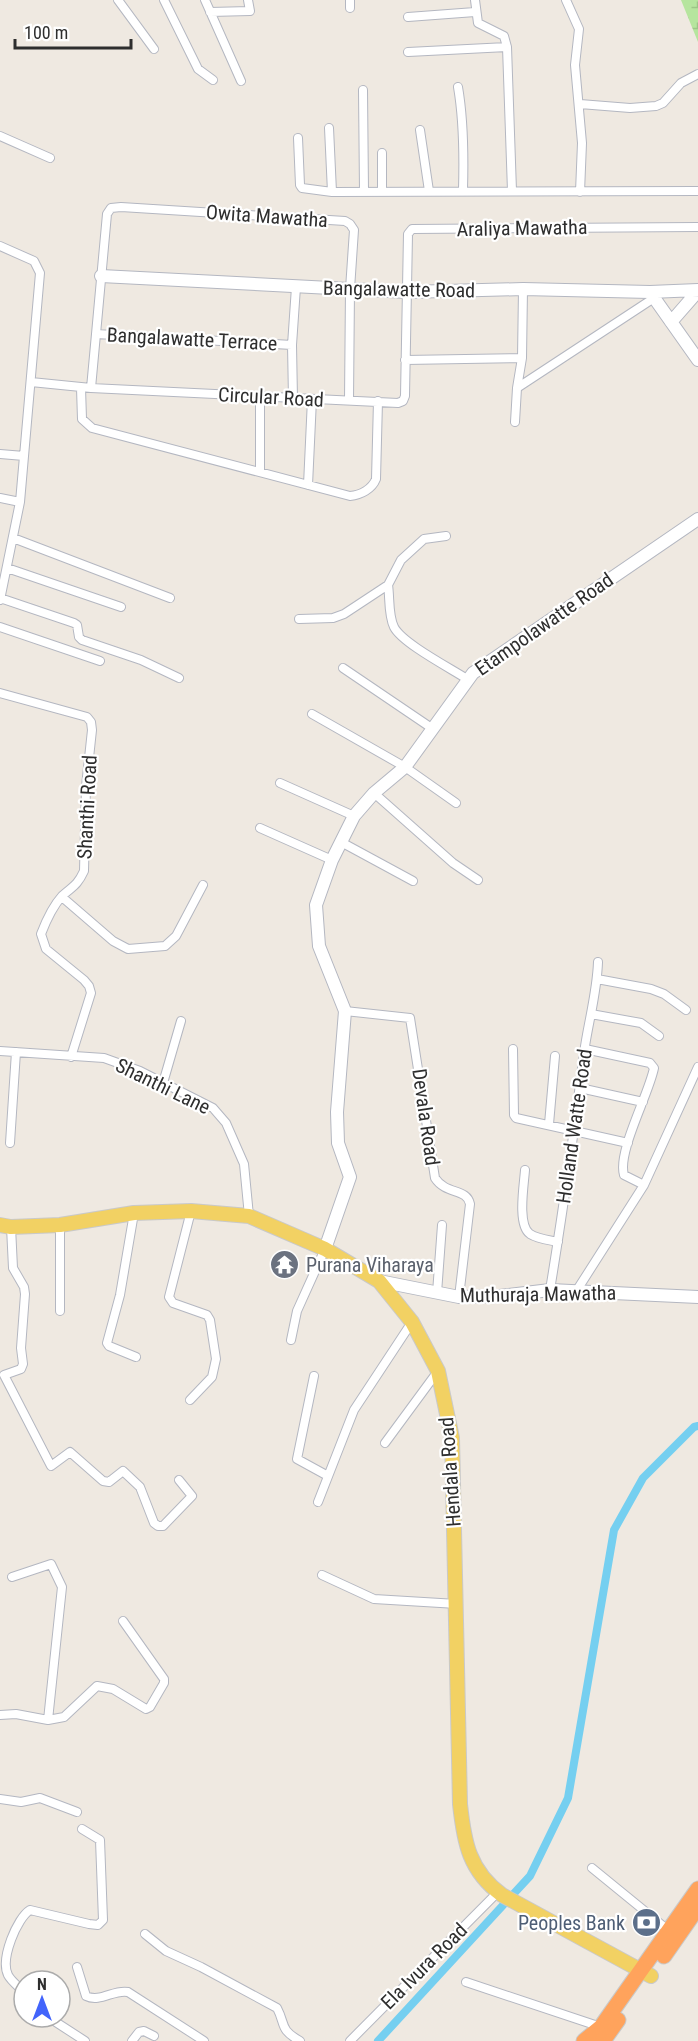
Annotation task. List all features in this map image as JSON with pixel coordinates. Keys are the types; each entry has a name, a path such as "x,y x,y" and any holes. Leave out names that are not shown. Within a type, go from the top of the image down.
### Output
{"highway":[{"path":"646,1973 668,1930 698,1889"},
{"path":"584,2041 602,2034 698,1907"}],"main road":[{"name":"Hendala Road","path":"5,1226 60,1225 134,1213 191,1211 249,1216 325,1249 379,1281 412,1322 438,1371 452,1438 460,1804 463,1835 473,1863 484,1880 500,1893 646,1973"}],"street":[{"path":"118,0 154,50"},
{"path":"164,0 198,69 213,80"},
{"path":"205,0 241,81"},
{"path":"210,12 250,11 248,0"},
{"path":"475,0 478,22 504,36 507,47 512,191"},
{"path":"566,0 579,29 575,65 582,143 580,192"},
{"path":"408,17 475,12"},
{"path":"408,52 507,47"},
{"path":"580,104 630,108 656,106 663,103 681,83 698,74"},
{"path":"458,87 463,114 465,147 462,190"},
{"path":"363,90 364,191"},
{"path":"329,128 332,192"},
{"path":"420,129 429,190"},
{"path":"0,136 50,158"},
{"path":"298,138 300,185 302,188 332,192 382,190 698,191"},
{"path":"382,153 382,190"},
{"name":"Owita Mawatha","path":"101,276 107,214 111,208 345,221 354,230 350,289 349,400"},
{"name":"Araliya Mawatha","path":"407,292 408,234 412,229 698,227"},
{"path":"0,246 34,261 40,273 20,502 0,599 74,623 77,625 79,637 82,640 141,660 178,678"},
{"name":"Bangalawatte Road","path":"101,276 407,292 523,289 652,295 698,291"},
{"name":"Bangalawatte Terrace","path":"101,276 96,334 292,345 293,399"},
{"path":"292,345 296,287"},
{"path":"515,422 522,358 523,289"},
{"path":"671,322 698,291"},
{"name":"Circular Road","path":"31,382 81,388 293,399 404,401 407,292"},
{"path":"518,388 652,295 698,360"},
{"path":"91,388 96,334"},
{"path":"405,360 522,358"},
{"path":"81,388 82,419 92,428 350,496 362,493 374,484 376,479 378,401"},
{"path":"260,397 260,472"},
{"path":"308,485 312,399"},
{"path":"0,454 24,456"},
{"path":"0,498 20,502"},
{"name":"Etampolawatte Road","path":"325,1249 350,1177 338,1143 336,1112 345,1011 319,946 315,915 316,905 332,860 354,816 374,793 405,767 473,673 698,519"},
{"path":"299,619 333,618 344,614 388,585 401,560 424,539 446,536"},
{"path":"13,538 170,598"},
{"path":"7,568 121,607"},
{"path":"388,585 393,624 397,632 423,652 467,679"},
{"path":"0,627 100,661"},
{"path":"343,668 433,729"},
{"name":"Shanthi Road","path":"0,693 87,717 91,722 86,786 84,871 78,883 62,897 49,915 41,934 46,949 89,986 91,993 71,1057"},
{"path":"312,714 405,767 456,803"},
{"path":"280,783 354,816"},
{"path":"374,793 453,863 478,880"},
{"path":"260,828 332,860"},
{"path":"341,842 413,881"},
{"path":"62,897 120,945 128,949 165,946 177,936 203,885"},
{"name":"Holland Watte Road","path":"550,1290 598,962"},
{"path":"597,979 651,989 664,994 686,1010"},
{"name":"Devala Road","path":"345,1011 410,1018 435,1178 446,1189 469,1197 459,1297"},
{"path":"591,1014 641,1023 659,1036"},
{"path":"163,1083 181,1020"},
{"path":"513,1049 513,1115 520,1120 549,1124 628,1143"},
{"path":"585,1049 653,1065 654,1071 628,1143 622,1168 624,1175 645,1185"},
{"name":"Shanthi Lane","path":"0,1051 104,1058 140,1071 213,1108 226,1123 244,1164 249,1216"},
{"path":"10,1143 16,1052"},
{"path":"549,1124 555,1056"},
{"path":"577,1290 645,1185 698,1067"},
{"path":"580,1088 643,1102"},
{"path":"525,1170 522,1219 524,1227 535,1237 558,1242"},
{"path":"190,1400 212,1377 216,1359 210,1320 207,1315 173,1303 169,1297 191,1211"},
{"path":"134,1213 120,1295 107,1343 109,1346 136,1357"},
{"path":"60,1225 60,1311"},
{"path":"437,1293 442,1225"},
{"path":"5,1226 13,1268 24,1287 25,1294 21,1347 23,1365 21,1369 2,1376 51,1466 70,1452 103,1481 108,1482 123,1471 140,1487 154,1523 158,1526 163,1526 192,1496 179,1480"},
{"path":"291,1340 297,1311 325,1249"},
{"name":"Muthuraja Mawatha","path":"379,1281 459,1297 577,1290 698,1297"},
{"path":"318,1502 354,1410 412,1322"},
{"path":"386,1443 438,1371"},
{"path":"314,1376 297,1459 328,1476"},
{"path":"12,1577 51,1564 62,1587 48,1720"},
{"path":"322,1575 374,1599 457,1604"},
{"path":"0,1715 16,1714 48,1720 64,1717 97,1686 113,1689 146,1709 150,1707 164,1679 123,1621"},
{"path":"0,1799 21,1802 40,1798 77,1812"},
{"path":"12,1979 8,1975 6,1965 11,1938 25,1913 30,1910 98,1925 103,1920 100,1840 82,1828"},
{"path":"592,1868 668,1930"},
{"name":"Ela Ivura Road","path":"350,2041 500,1893"},
{"path":"145,1934 166,1951 277,2008 286,2030 300,2041"},
{"path":"77,1966 86,1996 97,1998 115,1992 128,1992 204,2041"},
{"path":"466,1982 602,2034"},
{"path":"66,2029 85,2041"},
{"path":"132,2041 139,2032 144,2031 154,2036"}],"green space":[{"path":"681,0 698,0 698,42"}],"waterway":[{"path":"378,2041 530,1876 568,1798 614,1530 643,1478 694,1427 698,1426"}],"place":[{"name":"Purana Viharaya","path":"285,1265"},
{"name":"Peoples Bank","path":"646,1923"}]}
